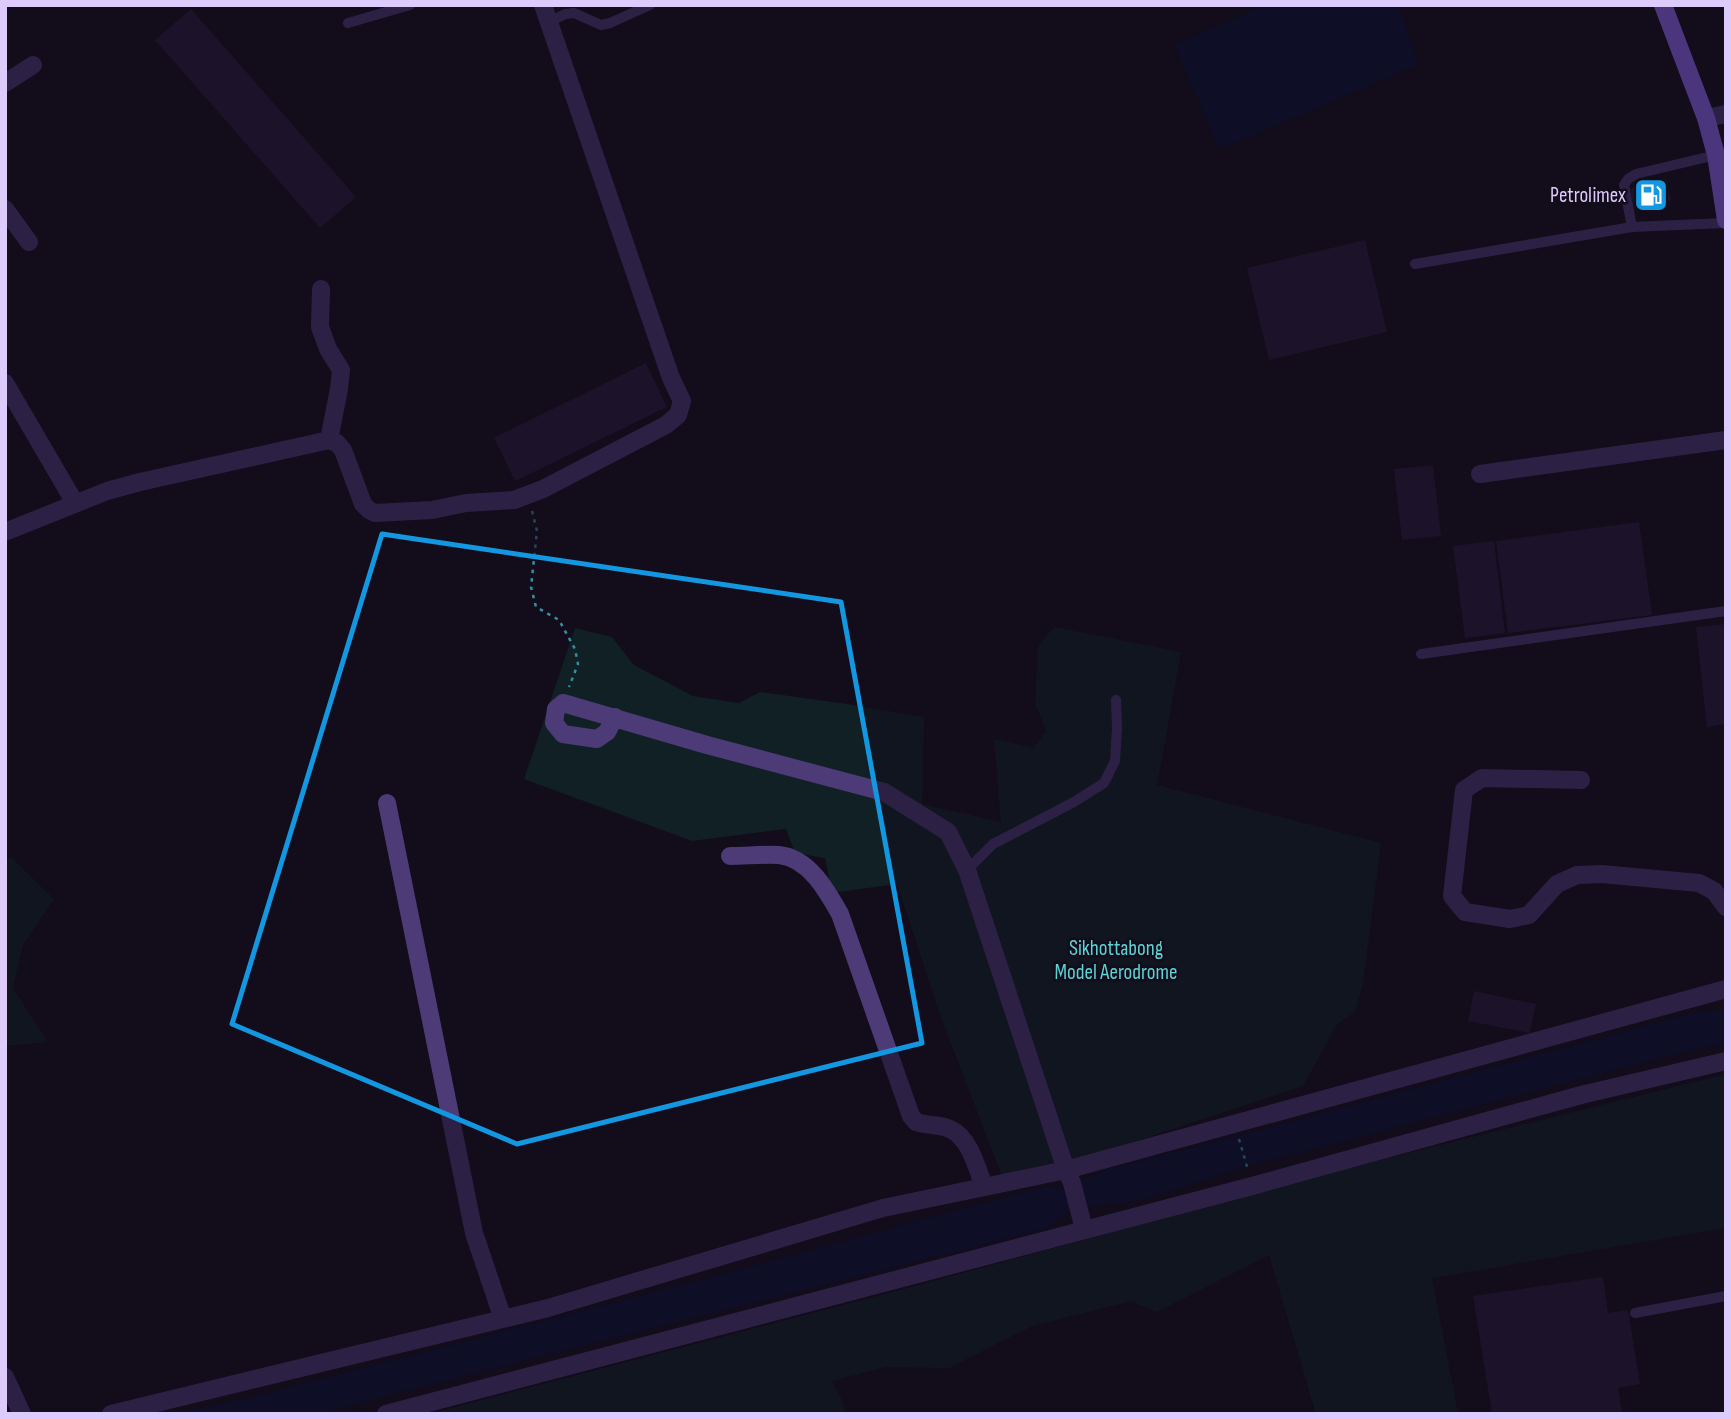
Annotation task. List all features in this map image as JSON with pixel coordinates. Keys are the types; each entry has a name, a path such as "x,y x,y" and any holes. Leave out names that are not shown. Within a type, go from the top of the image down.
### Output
{"main road":[{"path":"1662,5 1706,118 1716,155 1726,221"}],"street":[{"path":"5,532 107,491 329,440 340,446 363,504 375,513 432,510 466,503 514,500 543,489 666,425 678,415 682,401 671,378 546,13"},
{"path":"5,83 33,65"},
{"path":"1706,118 1726,114"},
{"path":"5,209 29,242"},
{"path":"321,289 320,327 328,349 341,370 329,440"},
{"path":"5,383 75,503"},
{"path":"1480,474 1726,440"},
{"path":"615,717 607,732 597,738 563,734 554,723 556,709 563,703 615,717 707,745 884,792 947,832 967,870 1069,1176 1082,1223"},
{"path":"1581,780 1482,778 1464,790 1452,896 1465,912 1510,919 1529,915 1558,884 1577,875 1602,874 1699,883 1714,891 1726,907"},
{"path":"387,803 474,1233 503,1319"},
{"path":"730,856 782,855 794,859 814,873 840,914 911,1116 916,1122 951,1129 960,1136 970,1150 984,1187"},
{"path":"111,1414 548,1308 883,1208 984,1187 1069,1176 1726,989"},
{"path":"386,1414 1082,1223 1252,1186 1581,1095 1726,1061"},
{"path":"5,1377 22,1414"}],"lane":[{"path":"348,23 410,5"},
{"path":"546,13 574,13 601,24 610,23 650,5"},
{"path":"1632,227 1624,185 1628,179 1636,174 1716,155"},
{"path":"1415,264 1632,227 1726,221"},
{"path":"1421,654 1726,611"},
{"path":"967,870 993,844 1104,783 1115,761 1116,700"},
{"path":"1635,1313 1726,1296"}],"path":[{"path":"527,495 537,531 531,587 536,607 559,620 575,649 578,664 563,703"},
{"path":"1238,1136 1249,1174"}],"highlighted area":[{"path":"382,534 841,602 922,1043 517,1144 232,1024"}],"green space":[{"name":"Sikhottabong Model Aerodrome","path":"1054,627 1181,652 1157,785 1381,843 1363,983 1355,1012 1337,1024 1303,1086 1005,1184 942,1020 897,884 832,893 825,858 795,853 786,829 692,841 524,779 575,628 612,637 634,665 693,696 739,703 760,692 924,717 922,804 1001,822 994,739 1033,748 1046,731 1035,703 1038,646"},
{"path":"11,857 54,899 23,945 13,988 48,1042 5,1046 5,860"},
{"path":"1726,1074 1726,1228 1432,1278 1458,1414 1316,1414 1269,1255 1157,1312 1131,1301 1032,1326 949,1368 885,1367 832,1381 843,1402 845,1414 429,1414 1348,1168"}],"shaded area":[{"path":"1265,5 1399,5 1417,65 1220,149 1174,45"},
{"path":"1726,1009 1726,1043 1701,1047 1237,1169 1133,1202 1086,1206 1065,1213 1048,1228 314,1414 171,1414 253,1397 731,1272 1046,1186 1062,1189 1108,1169 1690,1014"}],"building":[{"path":"191,9 356,197 320,228 155,40"},
{"name":"Petrolimex","path":"1666,180 1671,200 1635,209 1630,189"},
{"path":"1365,240 1387,332 1269,360 1247,268"},
{"path":"646,363 667,407 515,481 494,438"},
{"path":"1433,465 1441,536 1402,540 1394,469"},
{"path":"1639,522 1652,615 1508,633 1496,541"},
{"path":"1494,541 1505,633 1465,638 1453,546"},
{"path":"1726,624 1726,724 1707,727 1696,627"},
{"path":"1474,991 1536,1004 1530,1033 1468,1021"},
{"path":"1603,1277 1608,1313 1628,1310 1640,1384 1618,1388 1622,1414 1492,1414 1473,1296"}],"place":[{"name":"Petrolimex","path":"1651,195"}]}
